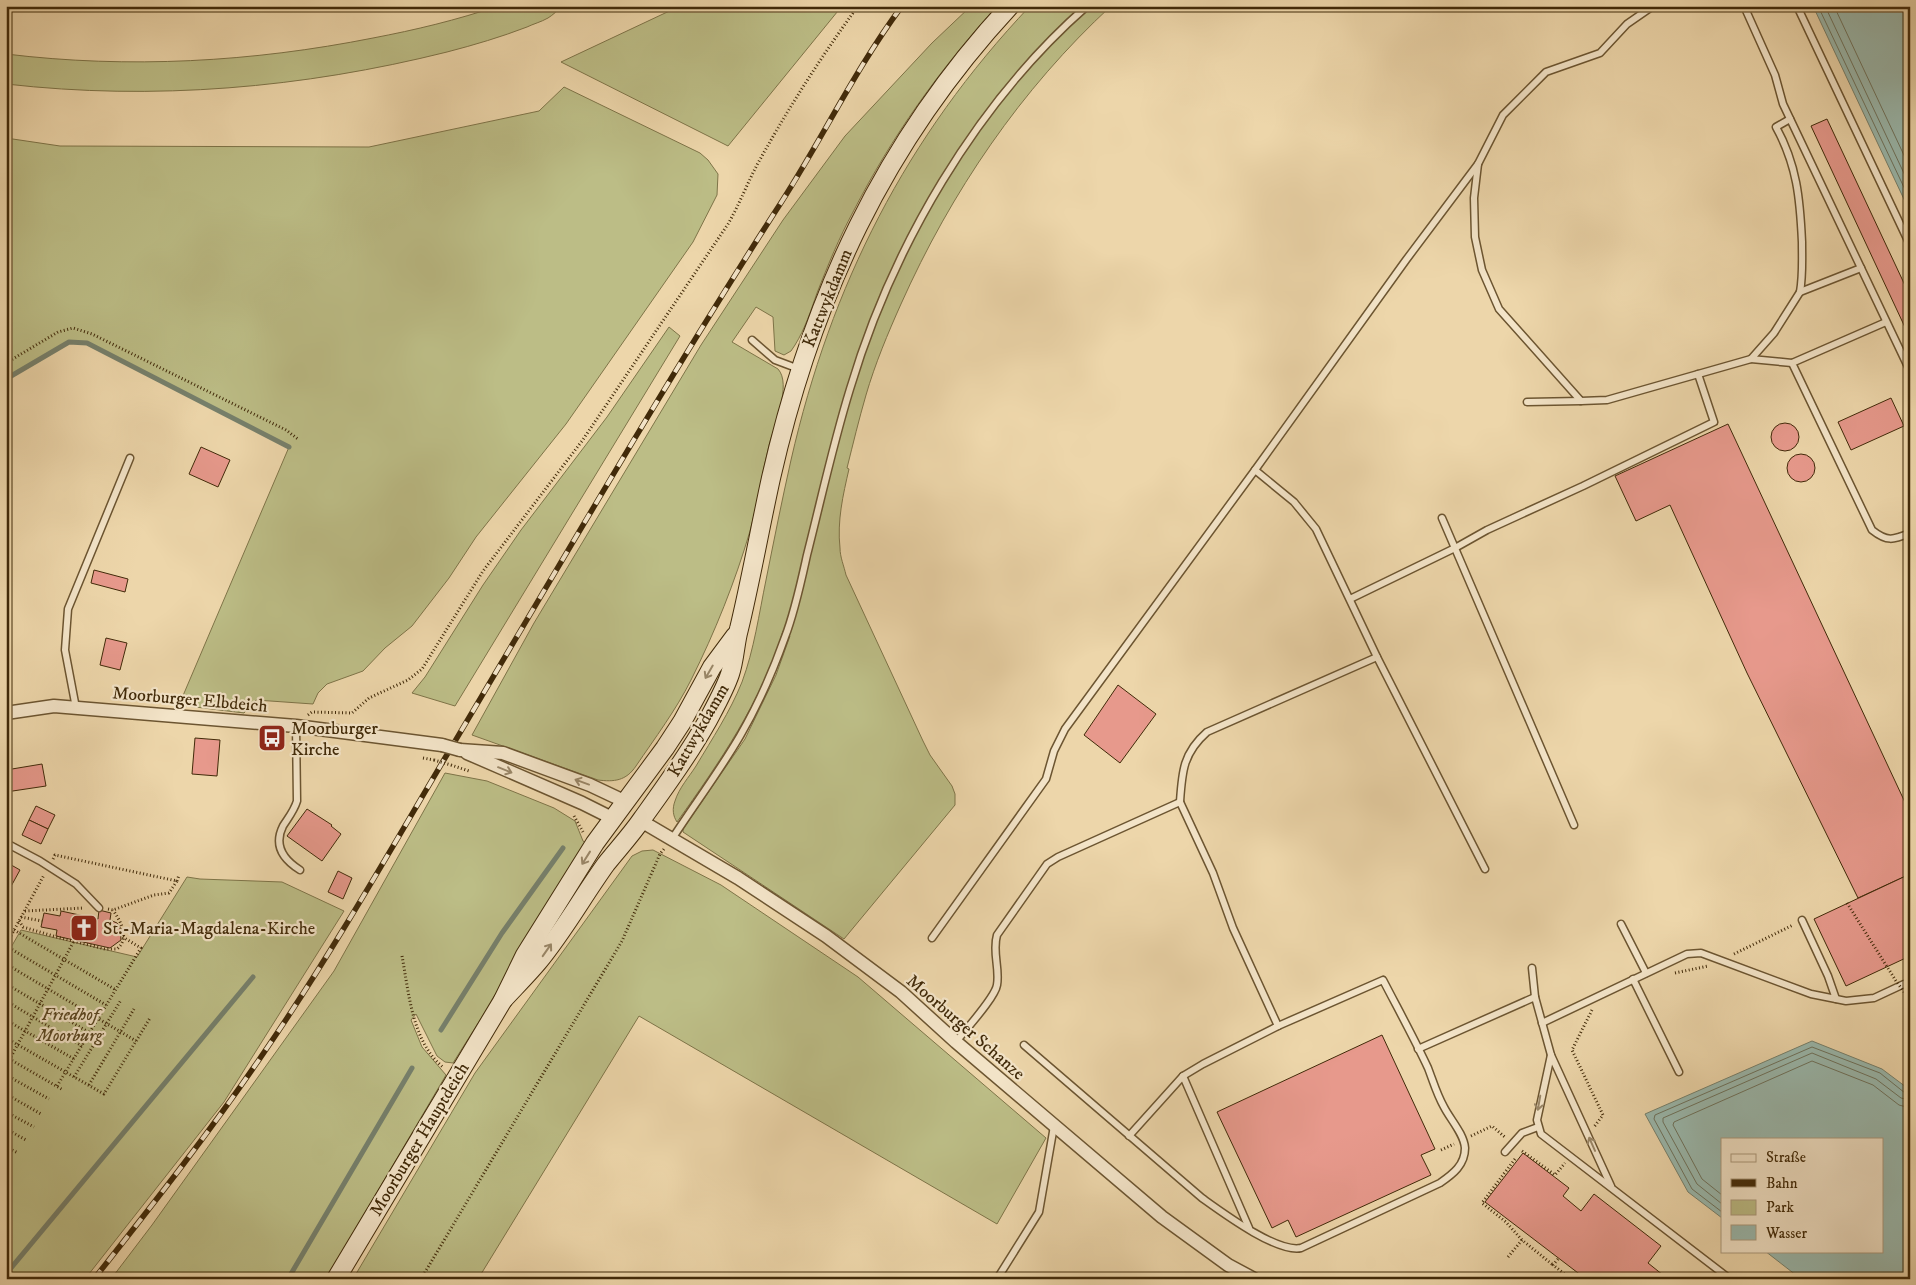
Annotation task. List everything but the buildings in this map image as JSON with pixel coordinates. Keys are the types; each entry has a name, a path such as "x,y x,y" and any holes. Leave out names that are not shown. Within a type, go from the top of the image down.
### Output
{"main road":[{"name":"Kattwykdamm","path":"641,821 686,757 716,706 731,672 771,479 800,369 814,328 845,252 888,168 935,96 987,30 1010,6"},
{"name":"Kattwykdamm","path":"614,819 682,722 712,667 738,633"},
{"path":"614,819 628,823 641,821 635,810 626,802"},
{"name":"Moorburger Hauptdeich","path":"336,1279 503,1000 525,954 596,843 614,819"},
{"name":"Moorburger Hauptdeich","path":"503,1000 539,961 608,862 641,821"}],"street":[{"name":"Moorburger Elbdeich","path":"6,712 54,706 296,726 442,745 460,750 582,803 614,819"},
{"name":"Moorburger Elbdeich","path":"460,750 503,753 598,788 626,802"},
{"name":"Moorburger Schanze","path":"641,821 738,878 826,936 901,992 956,1042 1162,1217 1228,1265 1254,1279"}],"lane":[{"path":"672,840 740,736 764,689 786,636 798,597 850,389 874,318 904,253 936,192 971,138 1042,48 1087,6"},
{"path":"932,938 1046,779 1054,751 1066,729 1406,260 1478,164 1503,115 1546,72 1600,53 1627,24 1654,6"},
{"path":"1744,6 1775,75 1783,104 1910,371"},
{"path":"1797,6 1910,245"},
{"path":"1751,359 1774,333 1800,292 1803,277 1801,216 1797,179 1787,146 1776,127 1790,119"},
{"path":"1478,164 1474,198 1475,237 1482,270 1499,309 1581,401"},
{"path":"1800,292 1861,268"},
{"path":"1528,402 1608,400 1751,359 1792,364 1886,322"},
{"path":"752,340 775,360 800,369"},
{"path":"1792,364 1872,530 1882,538 1892,540 1910,533"},
{"path":"1350,599 1455,548 1487,530 1583,486 1714,422 1698,374"},
{"path":"76,708 65,650 68,609 130,458"},
{"path":"1255,470 1294,502 1316,529 1485,869"},
{"path":"1442,518 1574,825"},
{"path":"1278,1026 1233,928 1213,873 1180,802 1182,772 1195,742 1207,732 1378,657"},
{"path":"296,726 297,801 295,808 280,833 279,844 284,858 300,870"},
{"path":"956,1042 996,991 998,975 995,942 997,935 1047,864 1058,857 1180,802"},
{"path":"6,843 76,884 99,908"},
{"path":"1802,920 1836,998"},
{"path":"1621,924 1646,973"},
{"path":"1542,1023 1687,954 1701,953 1811,994 1836,998 1859,1001 1874,998 1908,984"},
{"path":"1532,968 1535,997 1551,1056 1612,1188"},
{"path":"1633,979 1679,1072"},
{"path":"1024,1045 1129,1136 1202,1198 1273,1243 1289,1249 1301,1248 1440,1183 1455,1173 1461,1164 1465,1148 1463,1140 1443,1106 1418,1049 1383,980 1278,1026 1183,1076 1129,1136"},
{"path":"1418,1049 1535,997"},
{"path":"1551,1056 1540,1097 1537,1120 1542,1134 1569,1157 1730,1279"},
{"path":"1183,1076 1249,1228"},
{"path":"997,1279 1039,1212 1054,1126"},
{"path":"1505,1152 1526,1131 1538,1127"}],"path":[{"path":"296,726 312,712 352,713 369,698 408,680 422,669 482,570 582,442 728,224 739,206 747,184 786,114 858,6"},
{"path":"6,363 58,332 74,328 92,334 286,430 298,439"},
{"path":"434,760 478,774"},
{"path":"569,812 576,818 584,835 596,843"},
{"path":"421,1279 622,941 660,854 672,840"},
{"path":"106,1005 6,945 55,855 176,881"},
{"path":"106,912 106,908 113,910 154,895 169,893 179,875"},
{"path":"1847,904 1910,1000"},
{"path":"25,911 99,908"},
{"path":"20,919 23,927 74,941 117,949 122,945 123,937 121,921 113,910"},
{"path":"20,919 42,921"},
{"path":"1667,976 1704,968 1802,920"},
{"path":"14,930 116,990"},
{"path":"57,1086 141,948 123,937"},
{"path":"6,1066 8,1058 26,1031 74,941"},
{"path":"402,956 412,1006 421,1036 431,1055 457,1076"},
{"path":"6,964 136,1042"},
{"path":"6,984 90,1033"},
{"path":"74,1077 121,1000"},
{"path":"6,1001 82,1046"},
{"path":"1588,1135 1603,1115 1572,1050 1592,1010 1600,1007"},
{"path":"89,1086 134,1009"},
{"path":"6,1038 104,1094 150,1018"},
{"path":"6,1020 74,1059"},
{"path":"8,1058 63,1090"},
{"path":"6,1075 49,1099"},
{"path":"6,1094 41,1114"},
{"path":"6,1112 34,1127"},
{"path":"1441,1150 1492,1126 1556,1175 1569,1157"},
{"path":"6,1129 26,1140"},
{"path":"6,1146 18,1153"},
{"path":"1522,1150 1482,1203 1506,1222 1522,1240 1571,1279"},
{"path":"1508,1257 1522,1240"},
{"path":"1553,1265 1558,1258"}],"green space":[{"path":"498,6 562,6 550,17 517,31 457,49 338,75 228,88 173,91 62,89 6,84 6,54 52,59 144,62 236,58 282,53 389,35 452,20"},
{"path":"680,6 842,6 728,146 561,62"},
{"path":"971,6 997,6 936,79 900,130 868,184 843,232 825,272 805,326 791,351 784,355 775,351 773,317 756,307 732,342 778,369 782,376 783,385 781,406 769,445 750,531 731,588 691,680 658,734 628,775 624,778 609,781 598,780 472,735 534,623 701,345 783,220 845,136 932,43"},
{"path":"1030,6 1111,6 1078,38 1018,107 991,144 942,222 901,304 873,372 847,468 849,469 839,528 841,555 846,575 930,755 952,786 955,794 955,805 844,939 683,832 683,829 745,739 776,675 790,636 783,631 763,682 738,731 677,822 673,807 679,792 726,715 742,682 756,632 791,460 808,396 828,334 852,274 879,216 910,161 946,108 986,56"},
{"path":"564,87 700,153 708,160 718,174 717,195 693,242 566,424 476,537 449,578 412,626 385,648 363,671 327,684 318,693 313,704 256,700 244,713 179,705 289,447 87,343 69,342 6,379 6,138 60,146 369,147 539,111"},
{"path":"669,327 680,336 455,706 412,693 425,677 483,585 521,530 607,417"},
{"path":"445,773 487,781 554,808 575,821 583,841 587,844 453,1063 445,1062 437,1056 416,1014 411,1020 422,1047 446,1075 326,1279 111,1279 152,1225 334,971"},
{"path":"653,850 721,885 858,977 1046,1138 997,1224 639,1016 478,1279 353,1279 475,1073 632,856 642,851"},
{"name":"Friedhof Moorburg","path":"187,877 282,882 344,911 224,1102 85,1279 6,1279 6,956 21,930 137,957"}],"water":[{"path":"1813,6 1910,6 1910,212"},
{"path":"1812,1041 1882,1069 1910,1090 1910,1279 1801,1279 1766,1252 1884,1252 1884,1138 1721,1138 1721,1217 1688,1192 1645,1114"}],"waterway":[{"path":"6,379 69,342 87,343 289,447"},
{"path":"441,1030 502,933 563,848"},
{"path":"6,1274 253,977"},
{"path":"288,1279 412,1068"}],"railway":[{"path":"94,1279 226,1107 314,977 649,415 791,186 868,56 902,6"}],"place":[{"name":"Moorburger Kirche","path":"272,738"},
{"name":"St.-Maria-Magdalena-Kirche","path":"84,928"}]}
